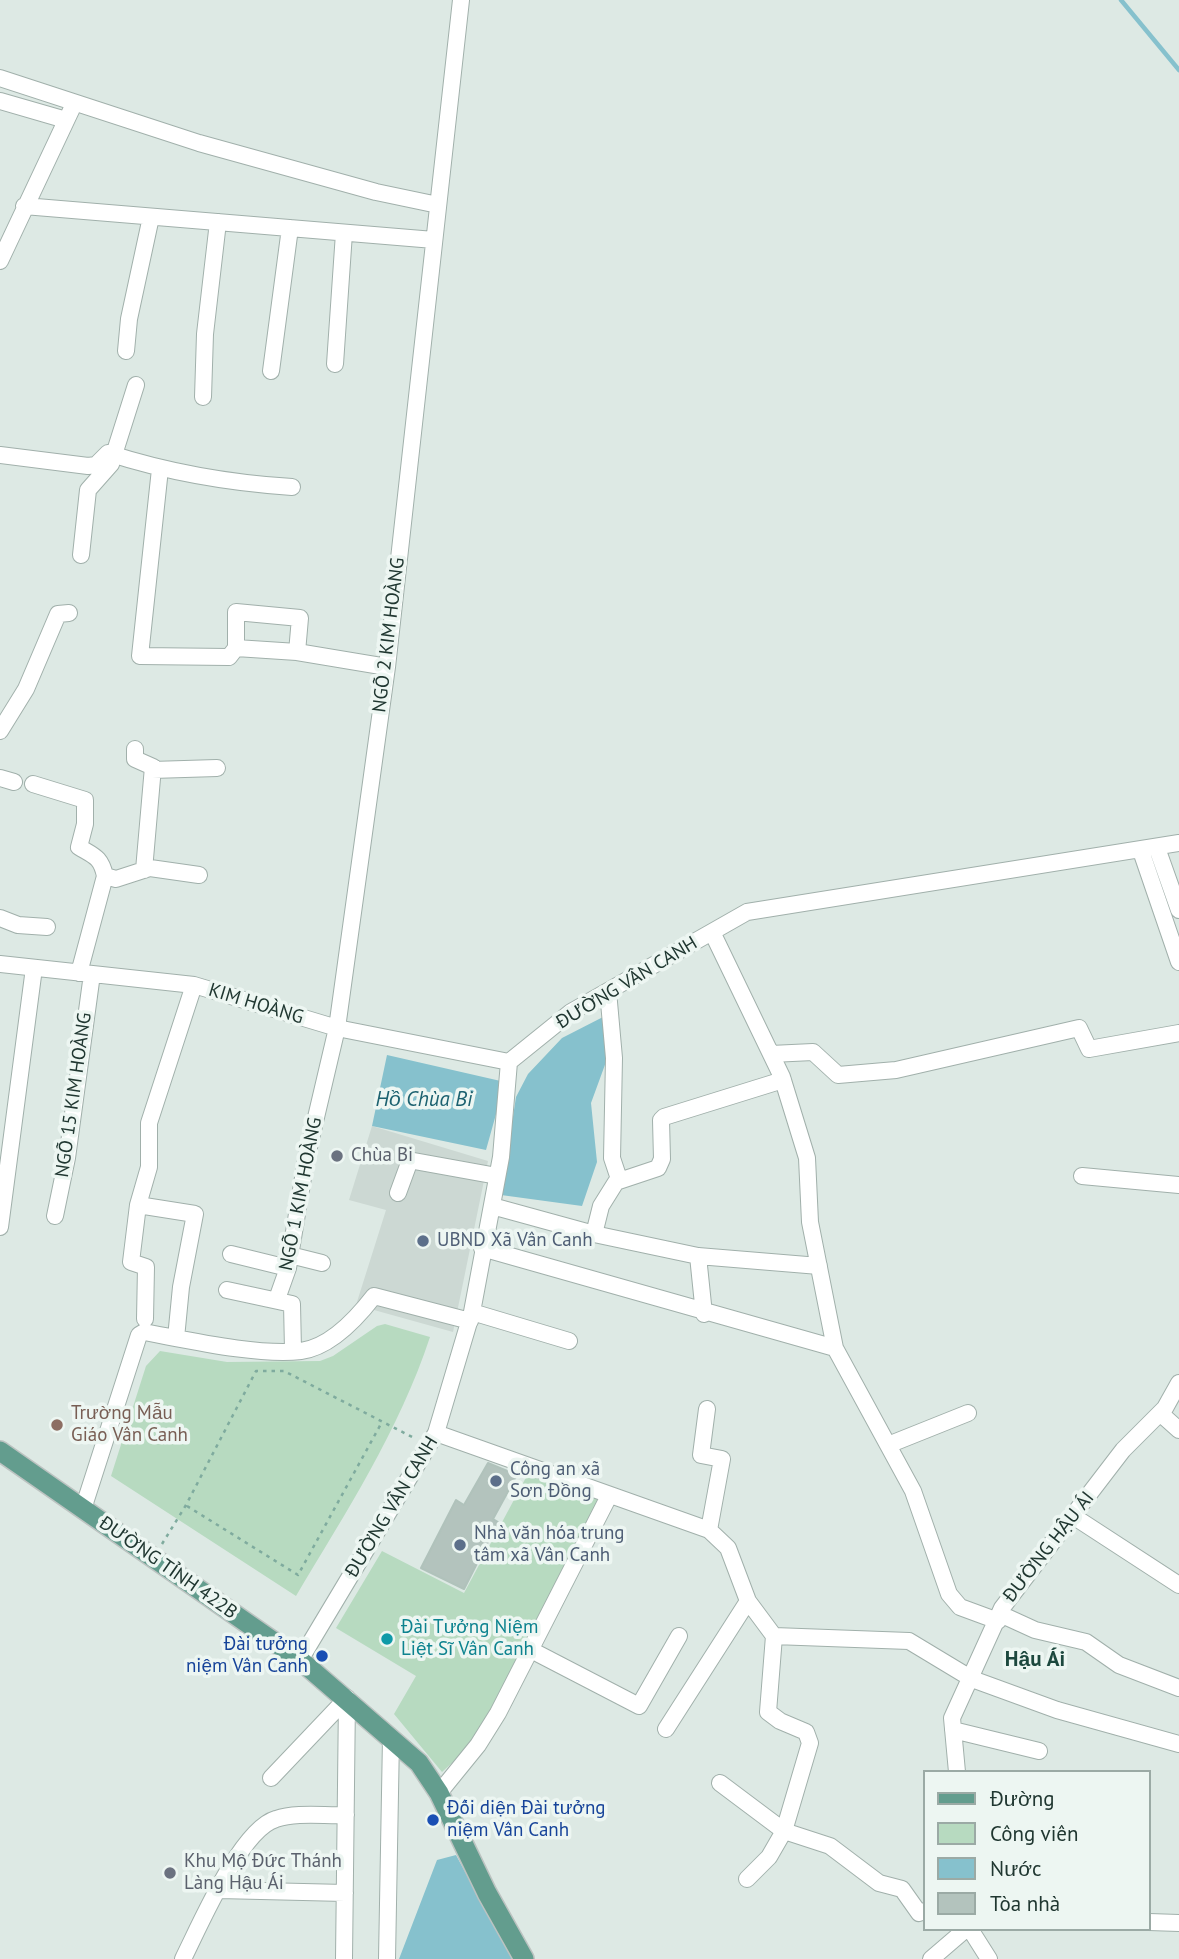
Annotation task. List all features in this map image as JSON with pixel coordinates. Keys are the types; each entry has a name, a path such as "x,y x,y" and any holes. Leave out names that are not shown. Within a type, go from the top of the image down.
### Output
{"main road":[{"name":"ĐƯỜNG TỈNH 422B","path":"0,1451 300,1660 419,1763 439,1793 486,1894 524,1959"}],"street":[{"name":"NGÕ 2 KIM HOÀNG","path":"337,1028 387,667 461,0"},
{"path":"0,78 74,104 325,178 438,205"},
{"path":"0,100 66,120"},
{"path":"0,261 74,104"},
{"path":"24,206 434,240"},
{"path":"126,351 129,319 151,216"},
{"path":"203,397 205,334 218,222"},
{"path":"271,370 290,228"},
{"path":"335,364 344,233"},
{"path":"81,555 88,490 111,464 136,385"},
{"path":"0,455 88,466 96,465 108,453 160,469 254,484 292,486"},
{"path":"160,469 140,656 229,657 236,648 236,612 300,618 297,652"},
{"path":"0,731 26,689 58,614 69,613"},
{"path":"236,648 297,652 387,667"},
{"path":"135,750 135,759 152,765 144,870"},
{"path":"152,770 217,768"},
{"path":"33,784 85,800 85,824 79,847 98,856 105,876 116,879 144,870 199,874"},
{"name":"ĐƯỜNG VÂN CANH","path":"300,1660 433,1440 471,1317 497,1176 509,1062 571,1012 747,912 1179,843"},
{"path":"1149,849 1179,910"},
{"path":"1149,849 1179,962"},
{"name":"NGÕ 15 KIM HOÀNG","path":"55,1216 66,1158 85,974 105,876"},
{"path":"0,918 18,925 47,928"},
{"path":"712,932 783,1080 807,1158 810,1222 835,1349 913,1491 949,1594 960,1607 1086,1642 1119,1665 1179,1688"},
{"name":"KIM HOÀNG","path":"0,964 194,985 337,1028 509,1062"},
{"path":"0,1227 34,968"},
{"path":"83,1509 139,1335 145,1325 146,1267 131,1262 138,1205 149,1167 149,1123 194,985"},
{"path":"608,991 614,1058 612,1158 619,1179"},
{"name":"NGÕ 1 KIM HOÀNG","path":"277,1299 289,1261 306,1160 337,1028"},
{"path":"771,1054 813,1052 838,1075 896,1070 1079,1028 1089,1049 1179,1033"},
{"path":"594,1234 601,1206 619,1179 658,1168 662,1159 661,1120 670,1114 783,1080"},
{"path":"398,1193 405,1169 414,1161 497,1176"},
{"path":"1082,1176 1179,1185"},
{"path":"138,1205 195,1214 181,1287 176,1338"},
{"path":"492,1206 594,1234 698,1256 819,1266"},
{"path":"482,1248 704,1314 835,1349"},
{"path":"231,1254 323,1263"},
{"path":"698,1256 704,1314"},
{"path":"228,1290 292,1304 293,1350"},
{"path":"145,1325 176,1338 303,1351 354,1321 374,1296 569,1341"},
{"name":"ĐƯỜNG HẬU ÁI","path":"957,1770 952,1718 999,1618 1123,1450 1160,1413 1179,1383"},
{"path":"707,1409 701,1455 722,1459 709,1530"},
{"path":"888,1445 968,1413"},
{"path":"1160,1413 1179,1430"},
{"path":"433,1440 709,1530 728,1548 748,1601 774,1636 768,1712 780,1721 806,1732 810,1738 801,1780 783,1831 769,1857 747,1879"},
{"path":"439,1793 478,1745 531,1650 609,1496"},
{"path":"1073,1516 1179,1585"},
{"path":"666,1729 748,1601"},
{"path":"531,1650 639,1706 679,1636"},
{"path":"774,1636 909,1641 972,1679 1057,1710 1179,1744"},
{"path":"271,1778 347,1698"},
{"path":"344,1959 347,1698"},
{"path":"953,1730 1039,1751"},
{"path":"387,1959 391,1738"},
{"path":"720,1783 783,1831 830,1846 878,1883 902,1889 919,1913 923,1911"},
{"path":"183,1959 219,1890 258,1828 289,1816 346,1815"},
{"path":"219,1890 345,1893"},
{"path":"1151,1922 1179,1923"},
{"path":"931,1959 966,1931"},
{"path":"969,1931 989,1959"}],"path":[{"path":"153,1557 186,1505 256,1371 284,1371 382,1422 433,1440"},
{"path":"186,1505 298,1574 382,1422"}],"shaded area":[{"name":"UBND Xã Vân Canh","path":"372,1126 488,1161 453,1332 356,1305 386,1210 349,1200"}],"green space":[{"path":"385,1324 430,1337 387,1438 296,1596 111,1476 146,1366 160,1351 227,1362 320,1361 333,1356 377,1326"},
{"path":"530,1470 602,1498 475,1742 442,1772 394,1714 416,1676 336,1628 382,1551 464,1593"}],"water":[{"path":"603,1017 607,1032 606,1062 591,1103 597,1162 582,1206 501,1195 516,1097 528,1074 562,1038"},
{"name":"Hồ Chùa Bi","path":"387,1055 505,1082 486,1150 372,1126"},
{"path":"456,1855 512,1959 399,1959 437,1860"}],"building":[{"name":"Nhà văn hóa trung tâm xã Vân Canh","path":"488,1463 517,1475 493,1519 498,1522 464,1589 421,1568 456,1500 464,1505"}],"waterway":[{"path":"1121,0 1179,70"}],"place":[{"name":"Chùa Bi","path":"337,1156"},
{"name":"UBND Xã Vân Canh","path":"423,1241"},
{"name":"Trường Mẫu Giáo Vân Canh","path":"57,1425"},
{"name":"Công an xã Sơn Đồng","path":"496,1481"},
{"name":"Nhà văn hóa trung tâm xã Vân Canh","path":"460,1545"},
{"name":"Đài Tưởng Niệm Liệt Sĩ Vân Canh","path":"387,1639"},
{"name":"Đài tưởng niệm Vân Canh","path":"322,1656"},
{"name":"Đối diện Đài tưởng niệm Vân Canh","path":"433,1820"},
{"name":"Khu Mộ Đức Thánh Làng Hậu Ái","path":"170,1873"}],"district":[{"name":"Hậu Ái","path":"1035,1660"}]}
